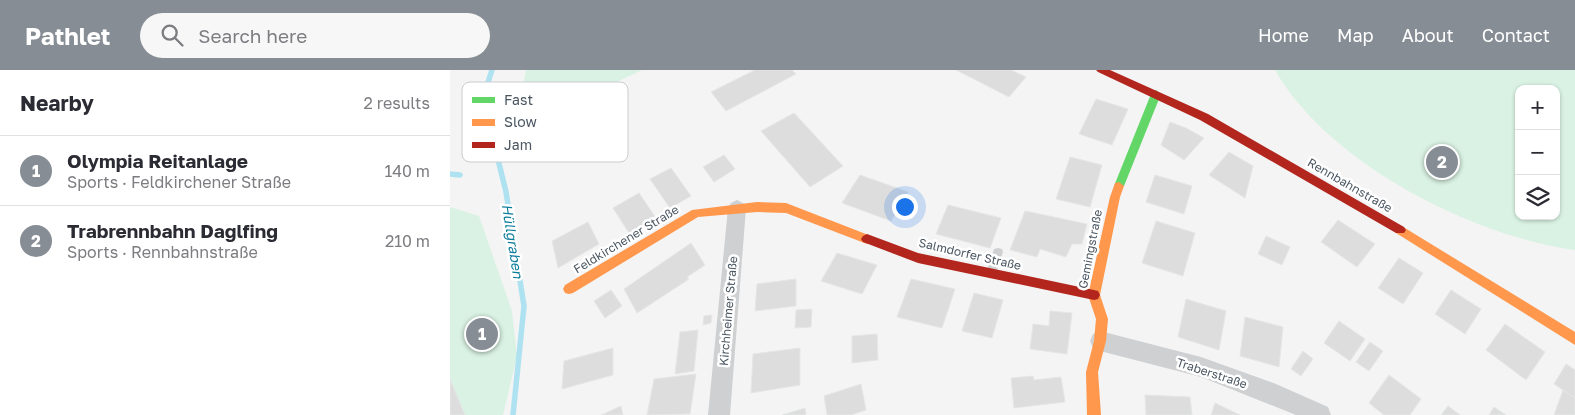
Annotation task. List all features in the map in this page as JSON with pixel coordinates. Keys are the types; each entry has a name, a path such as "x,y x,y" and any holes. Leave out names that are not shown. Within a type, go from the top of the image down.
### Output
{"street":[{"name":"Rennbahnstraße","path":"1101,70 1156,94 1242,138 1406,233 1575,339"},
{"name":"Gemingstraße","path":"1094,415 1092,372 1100,342 1102,319 1094,295 1115,197 1156,94"},
{"name":"Feldkirchener Straße","path":"569,289 696,213 737,208 786,208"},
{"name":"Kirchheimer Straße","path":"719,415 737,208"},
{"name":"Salmdorfer Straße","path":"786,208 918,258 1094,295"},
{"name":"Traberstraße","path":"1100,342 1201,367 1276,395 1320,415"}],"lane":[{"path":"991,273 998,252"}],"green space":[{"path":"526,70 642,70 617,82 524,82"},
{"path":"1275,70 1575,70 1575,250 1535,242 1492,229 1449,211 1406,190 1366,164 1330,135 1299,104"},
{"path":"450,207 479,216 512,311 517,356 503,415 450,415"}],"building":[{"path":"755,70 792,70 796,74 726,111 711,92"},
{"path":"956,70 1011,70 1026,77 1009,97"},
{"path":"1096,99 1128,109 1112,145 1079,134"},
{"path":"794,113 843,166 810,187 761,131"},
{"path":"1170,122 1204,138 1184,160 1161,145"},
{"path":"1229,152 1253,166 1245,198 1209,175"},
{"path":"724,155 735,169 714,182 703,167"},
{"path":"1070,157 1102,165 1090,207 1056,199"},
{"path":"671,168 691,196 670,208 650,179"},
{"path":"860,175 908,192 891,221 842,203"},
{"path":"1155,175 1192,186 1184,214 1146,202"},
{"path":"639,193 656,218 629,233 613,208"},
{"path":"948,205 1001,218 990,248 936,234"},
{"path":"1025,211 1087,224 1082,244 1072,244 1066,257 1040,249 1037,257 1010,250"},
{"path":"1338,220 1375,244 1357,267 1321,242"},
{"path":"1156,221 1195,233 1183,276 1142,263"},
{"path":"588,222 599,244 558,268 552,241"},
{"path":"1266,236 1290,247 1282,265 1258,254"},
{"path":"691,243 705,265 687,277 689,279 637,313 624,289"},
{"path":"837,253 877,265 862,294 821,281"},
{"path":"1399,258 1423,273 1403,304 1378,288"},
{"path":"796,279 796,306 755,311 757,284"},
{"path":"911,279 955,289 942,328 897,317"},
{"path":"611,290 622,306 605,318 594,301"},
{"path":"1451,290 1481,309 1465,334 1435,314"},
{"path":"974,293 1003,300 992,338 962,331"},
{"path":"1186,299 1226,311 1219,350 1178,337"},
{"path":"812,309 811,327 795,328 796,310"},
{"path":"1050,311 1072,313 1067,354 1030,349 1033,324 1049,326"},
{"path":"712,315 711,323 703,325 704,316"},
{"path":"1245,317 1283,327 1279,367 1240,356"},
{"path":"1339,321 1365,339 1350,361 1324,343"},
{"path":"1505,324 1545,352 1526,380 1486,350"},
{"path":"698,330 694,371 675,374 680,332"},
{"path":"877,334 878,360 852,363 852,336"},
{"path":"1370,342 1383,351 1369,371 1356,362"},
{"path":"613,348 613,375 562,389 564,361"},
{"path":"800,348 800,385 751,393 753,354"},
{"path":"1303,351 1313,359 1301,376 1291,369"},
{"path":"1566,364 1575,370 1575,398 1554,384"},
{"path":"696,374 690,414 647,415 654,379"},
{"path":"1389,375 1421,399 1410,415 1384,415 1369,403"},
{"path":"1033,376 1034,380 1061,377 1065,402 1014,408 1011,378"},
{"path":"450,379 465,415 450,415"},
{"path":"861,384 866,410 851,415 827,415 824,396"},
{"path":"1563,390 1575,398 1575,415 1554,415"},
{"path":"1145,395 1190,397 1192,415 1146,415"},
{"path":"1215,403 1240,415 1211,415"},
{"path":"621,406 623,415 601,415"},
{"path":"1448,406 1460,415 1441,415"},
{"path":"1494,407 1506,415 1489,415"},
{"path":"805,408 806,415 782,415"}],"waterway":[{"name":"Hüllgraben","path":"488,82 492,70"},
{"name":"Hüllgraben","path":"499,162 506,192 524,306 513,415"},
{"path":"450,174 460,175"}],"traffic: fast":[{"path":"1119,186 1156,94"}],"traffic: slow":[{"path":"1094,415 1092,372 1100,341 1102,319 1094,295 1119,186"},
{"path":"569,289 696,213 757,207 786,208 867,239"},
{"path":"1400,230 1575,339"}],"traffic: jam":[{"path":"1101,70 1204,117 1400,230"},
{"path":"867,239 918,258 1094,295"}],"place":[{"name":"Trabrennbahn Daglfing","path":"1442,162"},
{"name":"Olympia Reitanlage","path":"482,334"}]}
